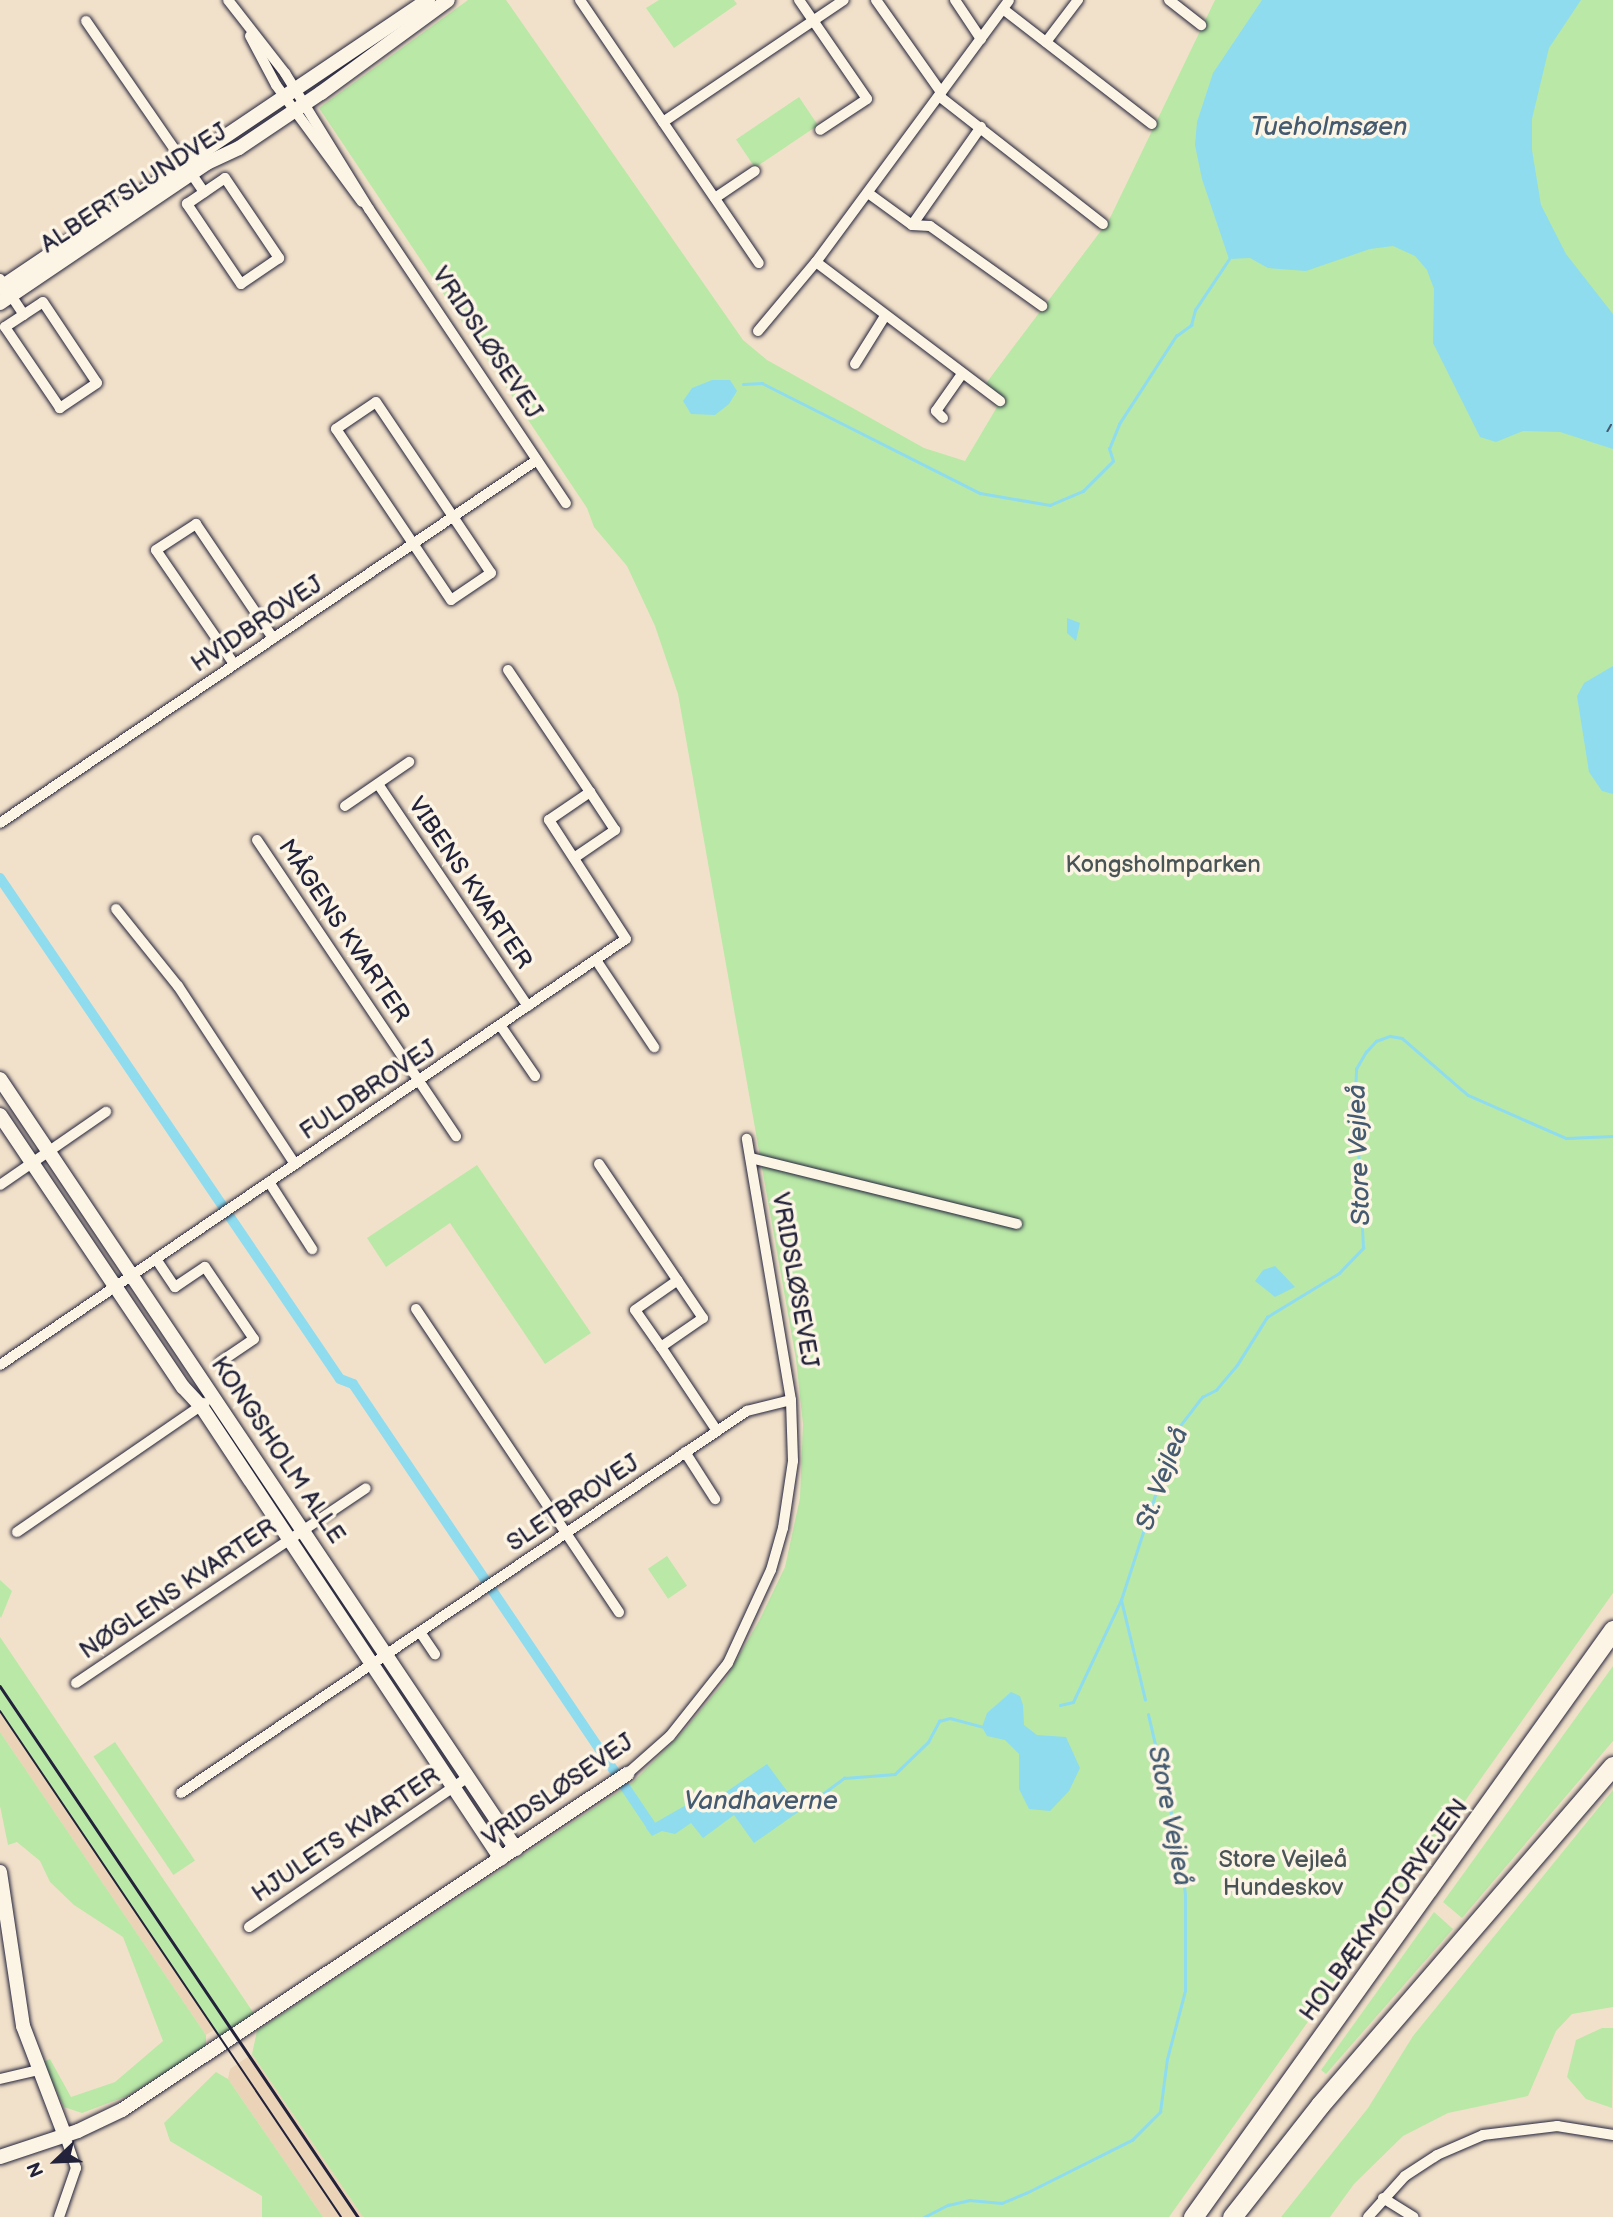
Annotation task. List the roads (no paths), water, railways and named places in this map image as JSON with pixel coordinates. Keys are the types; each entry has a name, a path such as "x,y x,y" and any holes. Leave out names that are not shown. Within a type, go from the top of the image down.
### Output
{"highway":[{"name":"HOLBÆKMOTORVEJEN","path":"1193,2217 1613,1630"},
{"path":"1232,2217 1320,2105 1613,1766"}],"street":[{"name":"VRIDSLØSEVEJ","path":"228,0 300,107 350,189 369,209 566,503"},
{"name":"ALBERTSLUNDVEJ","path":"3,290 188,168 290,92 428,0"},
{"name":"ALBERTSLUNDVEJ","path":"188,168 300,107 448,0"},
{"path":"580,0 759,263"},
{"path":"800,0 867,99 820,130"},
{"path":"663,122 844,0"},
{"path":"876,0 940,94 1103,223"},
{"path":"955,0 981,39"},
{"path":"1046,42 1077,0"},
{"path":"1169,0 1201,25"},
{"path":"758,331 816,262 1006,4 1046,42 1152,124"},
{"path":"86,22 204,192"},
{"path":"912,225 981,127"},
{"path":"715,198 755,171"},
{"path":"225,178 279,258 242,284 187,204 204,192 225,178"},
{"path":"868,193 912,225 930,226 1042,306"},
{"path":"816,262 1000,401"},
{"path":"3,290 24,315"},
{"path":"43,302 97,383 60,408 5,327 24,315 43,302"},
{"path":"855,364 885,316"},
{"path":"943,418 936,411 962,374"},
{"path":"376,402 453,517 491,573 451,600 335,429 376,402"},
{"name":"HVIDBROVEJ","path":"0,823 537,460"},
{"path":"234,664 156,550 166,543 196,524 273,638"},
{"path":"508,670 590,792 615,830 574,858 549,820 590,792"},
{"name":"VIBENS KVARTER","path":"345,806 409,762"},
{"name":"VIBENS KVARTER","path":"378,784 528,1006"},
{"name":"MÅGENS KVARTER","path":"257,840 456,1136"},
{"name":"FULDBROVEJ","path":"0,1365 626,939 574,858"},
{"path":"117,909 178,986 295,1164"},
{"path":"596,960 654,1047"},
{"path":"500,1025 535,1076"},
{"name":"KONGSHOLM ALLE","path":"0,1079 113,1254 132,1274 201,1376 206,1402 287,1540 379,1660 461,1782 516,1849"},
{"path":"0,1185 106,1112"},
{"name":"KONGSHOLM ALLE","path":"0,1115 183,1387 206,1402 304,1530 379,1660"},
{"name":"VRIDSLØSEVEJ","path":"0,2157 65,2136 122,2110 168,2081 607,1790 627,1774 701,1701 748,1626 783,1528 793,1461 791,1400 747,1139"},
{"path":"751,1158 1017,1224"},
{"path":"599,1164 703,1318 661,1347"},
{"path":"269,1182 312,1248"},
{"path":"156,1259 175,1287 205,1267 254,1339 220,1362"},
{"path":"678,1280 635,1310 718,1431"},
{"path":"416,1309 620,1612"},
{"name":"SLETBROVEJ","path":"181,1793 747,1411 791,1400"},
{"path":"17,1532 206,1402"},
{"path":"685,1452 715,1499"},
{"name":"NØGLENS KVARTER","path":"76,1683 366,1488"},
{"path":"420,1632 435,1654"},
{"name":"KONGSHOLM ALLE","path":"461,1782 501,1859"},
{"name":"HJULETS KVARTER","path":"248,1927 461,1782"},
{"path":"0,1872 4,1947 23,2026 76,2168 59,2217"},
{"path":"0,2079 38,2070"},
{"path":"1368,2217 1405,2176 1437,2155 1483,2135 1557,2126 1613,2135"},
{"path":"1383,2198 1414,2217"}],"water":[{"name":"Tueholmsøen","path":"1262,0 1581,0 1549,48 1532,119 1532,150 1541,205 1566,254 1613,314 1613,449 1560,432 1523,431 1496,442 1480,437 1433,343 1434,289 1427,270 1415,256 1393,246 1370,249 1306,271 1268,268 1250,258 1229,259 1202,179 1195,145 1197,122 1213,73"},
{"path":"712,380 730,380 737,391 729,404 715,415 691,414 683,401 692,388"},
{"path":"1067,618 1080,623 1076,641 1067,633"},
{"path":"1613,666 1613,794 1602,791 1589,772 1577,696 1584,683"},
{"path":"1275,1266 1295,1287 1275,1297 1255,1281 1263,1270"},
{"path":"1011,1692 1020,1696 1024,1725 1037,1735 1066,1737 1080,1768 1069,1791 1050,1811 1029,1809 1019,1789 1019,1754 1005,1740 987,1736 982,1727 987,1713"},
{"name":"Vandhaverne","path":"767,1764 801,1810 754,1843 734,1815 703,1838 691,1823 675,1834 662,1831 652,1836 646,1828 707,1793 723,1794"}],"waterway":[{"path":"743,384 762,383 980,493 1050,505 1083,491 1113,461 1109,449 1119,424 1176,336 1191,325 1195,310 1229,259"},
{"path":"0,878 340,1379 353,1384 650,1824"},
{"name":"Store Vejleå","path":"1145,1700 1121,1600 1176,1431 1202,1397 1216,1390 1237,1365 1267,1317 1339,1273 1363,1248 1355,1091 1356,1069 1366,1052 1376,1041 1390,1036 1402,1038 1468,1095 1566,1138 1613,1136"},
{"path":"1060,1705 1073,1702 1121,1600"},
{"name":"Store Vejleå","path":"924,2217 948,2205 969,2200 1002,2203 1026,2193 1132,2140 1160,2112 1167,2059 1185,1991 1185,1895 1180,1852 1148,1715"},
{"path":"801,1810 844,1778 895,1774 928,1742 939,1721 950,1718 983,1727"}],"tram line":[{"path":"0,1711 341,2217"}],"railway":[{"path":"0,1686 358,2217"}],"park label":[{"name":"Kongsholmparken","path":"1163,865"},
{"name":"Store Vejleå Hundeskov","path":"1283,1874"}],"water label":[{"name":"St. Vejleå","path":"1163,1479"}]}
